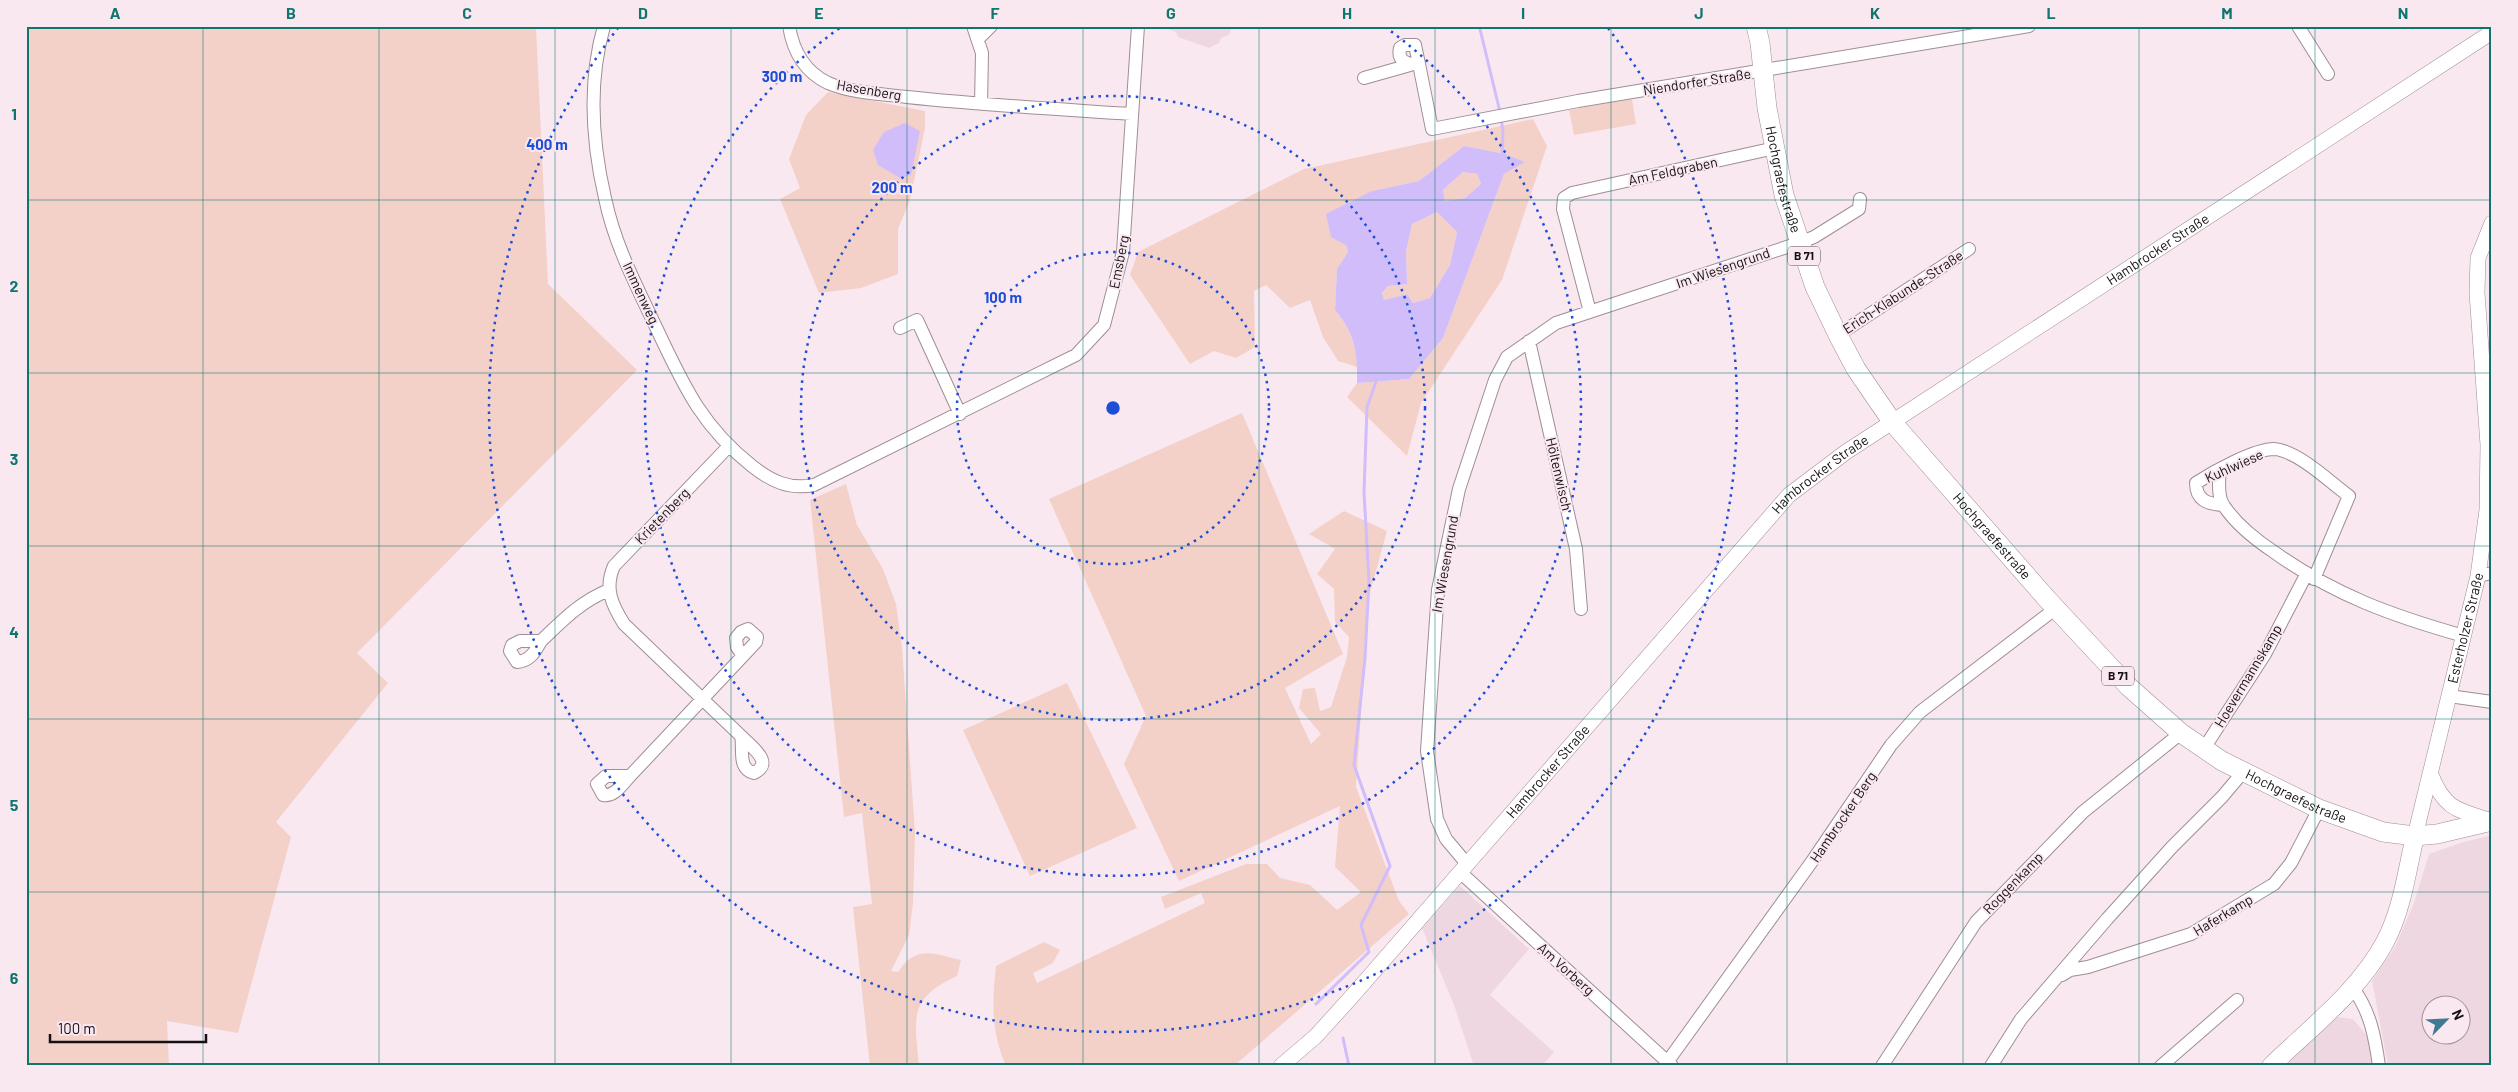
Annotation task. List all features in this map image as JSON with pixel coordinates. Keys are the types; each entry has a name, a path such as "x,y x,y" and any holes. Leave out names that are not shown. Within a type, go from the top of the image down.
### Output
{"main road":[{"name":"B 71","path":"1756,26 1763,71"},
{"name":"Hochgraefestraße","path":"1763,71 1784,196 1815,287 1856,369 1892,423 2056,609 2129,687 2202,750 2319,809 2383,832 2415,836"},
{"name":"B 71","path":"2415,836 2446,832 2492,821"},
{"name":"Esterholzer Straße","path":"2272,1066 2352,986 2371,964 2386,941 2397,912 2415,836"}],"street":[{"name":"Immenweg","path":"604,26 597,53 593,95 598,164 612,226 627,265 688,394 708,425 728,447 763,475 786,487 800,488 814,485"},
{"name":"Hasenberg","path":"789,26 795,50 802,62 828,83 863,91 981,104 1131,114"},
{"path":"981,104 982,53 976,32 991,26"},
{"name":"Emsberg","path":"814,485 1076,355 1104,325 1122,258 1138,26"},
{"name":"Niendorfer Straße","path":"1364,78 1414,64 1432,130 1502,116 2028,26"},
{"path":"2298,26 2328,74"},
{"name":"Hambrocker Straße","path":"1281,1066 1322,1029 1789,495 1846,452 2492,32"},
{"name":"Am Feldgraben","path":"1590,312 1563,209 1564,198 1572,193 1775,148"},
{"name":"Im Wiesengrund","path":"1463,868 1446,840 1437,819 1427,751 1438,590 1459,488 1495,380 1508,357 1556,323 1814,237 1859,209 1860,199"},
{"name":"Esterholzer Straße","path":"2415,836 2464,636 2485,574 2490,445 2477,292 2478,258 2492,223"},
{"name":"Erich-Klabunde-Straße","path":"1838,335 1969,249"},
{"path":"900,328 917,320 960,414"},
{"name":"Höltenwisch","path":"1529,341 1576,549 1581,609"},
{"name":"Krietenberg","path":"609,590 608,578 614,566 728,447"},
{"name":"Kuhlwiese","path":"2223,505 2211,504 2201,500 2196,492 2196,483 2220,469 2256,453 2275,449 2297,457 2349,496 2310,577"},
{"path":"2220,469 2223,505 2256,540 2310,577 2365,604 2404,619 2464,636"},
{"name":"Hoevermannskamp","path":"2202,750 2265,654 2310,577"},
{"path":"541,641 585,601 609,590 612,605 624,624 741,736"},
{"name":"Hambrocker Berg","path":"1670,1064 1891,745 1920,712 2056,609"},
{"path":"630,776 743,656"},
{"path":"2450,696 2492,702"},
{"name":"Roggenkamp","path":"1882,1066 1976,922 2084,812 2181,733"},
{"name":"Haferkamp","path":"1991,1066 2022,1019 2107,919 2172,847 2222,797 2243,772"},
{"name":"B 71","path":"2431,775 2438,793 2449,805 2492,821"},
{"name":"Haferkamp","path":"2058,978 2070,970 2088,967 2191,934 2274,884 2292,863 2319,809"},
{"name":"Am Vorberg","path":"1463,868 1670,1064"},
{"path":"2352,986 2362,999 2374,1032 2380,1066"},
{"path":"2161,1066 2237,1000"}],"shaded area":[{"path":"26,26 536,26 548,284 637,370 357,653 388,683 276,822 291,837 238,1033 167,1021 169,1066 26,1066"},
{"path":"1159,26 1232,26 1229,35 1221,38 1219,43 1209,48 1178,37 1176,32"},
{"path":"828,92 925,111 925,128 910,200 898,229 898,274 861,288 819,293 780,199 800,188 789,159 806,115"},
{"path":"1632,99 1636,124 1574,135 1569,110"},
{"path":"1533,119 1547,146 1502,280 1421,403 1407,456 1347,397 1357,383 1409,379 1443,338 1504,174 1524,162 1464,146 1419,181 1372,191 1346,245 1348,252 1337,269 1335,310 1344,323 1354,344 1357,367 1338,361 1323,337 1310,300 1290,308 1266,285 1254,291 1255,347 1236,358 1214,351 1190,364 1130,275 1138,252 1304,169"},
{"path":"905,123 920,131 911,175 900,178 878,165 873,150 884,132"},
{"path":"1464,146 1504,154 1525,162 1504,174 1443,338 1409,379 1357,383 1357,362 1354,344 1347,327 1335,310 1337,269 1348,252 1346,245 1331,237 1326,214 1372,191 1419,181","holes":["1463,172 1477,174 1481,184 1465,198 1445,201 1443,190","1437,212 1457,232 1450,265 1430,298 1413,303 1407,294 1384,300 1382,293 1388,286 1407,284 1406,252 1412,224"]},
{"path":"1463,172 1477,174 1481,184 1465,198 1445,201 1443,190"},
{"path":"1437,212 1457,232 1450,265 1430,298 1413,303 1407,294 1384,300 1382,293 1388,286 1407,284 1406,252 1412,224"},
{"path":"1242,413 1343,654 1285,688 1311,744 1321,734 1299,708 1303,689 1315,688 1320,711 1331,707 1347,657 1349,637 1335,622 1334,589 1317,574 1335,549 1309,534 1344,511 1387,531 1369,596 1356,787 1399,901 1409,914 1234,1066 1006,1066 995,1029 994,992 996,966 1044,942 1060,950 1053,963 1033,973 1037,983 1205,903 1201,893 1165,909 1161,897 1246,864 1267,864 1280,878 1310,885 1337,910 1361,892 1335,867 1340,806 1179,881 1124,764 1146,716 1049,499"},
{"path":"846,484 857,525 883,569 896,604 902,647 915,833 913,903 909,935 891,971 898,972 912,957 919,954 934,954 961,960 957,976 929,993 922,1002 918,1012 916,1035 919,1066 870,1066 853,907 872,904 862,813 844,817 810,500"},
{"path":"1067,683 1137,828 1030,876 963,730"},
{"path":"2492,835 2492,1066 2388,1066 2372,981 2395,947 2414,903 2429,854 2460,843"},
{"path":"1460,886 1529,949 1490,995 1554,1052 1542,1066 1474,1066 1454,1005 1422,928"},
{"path":"2335,1017 2353,1019 2368,1037 2373,1066 2286,1066"}],"waterway":[{"path":"1477,26 1480,29 1500,112"},
{"path":"1501,118 1503,132 1502,157"},
{"path":"1316,1004 1369,952 1361,925 1390,866 1354,765 1365,658 1369,581 1364,492 1367,407 1377,379"},
{"path":"1343,1038 1349,1066"}]}
